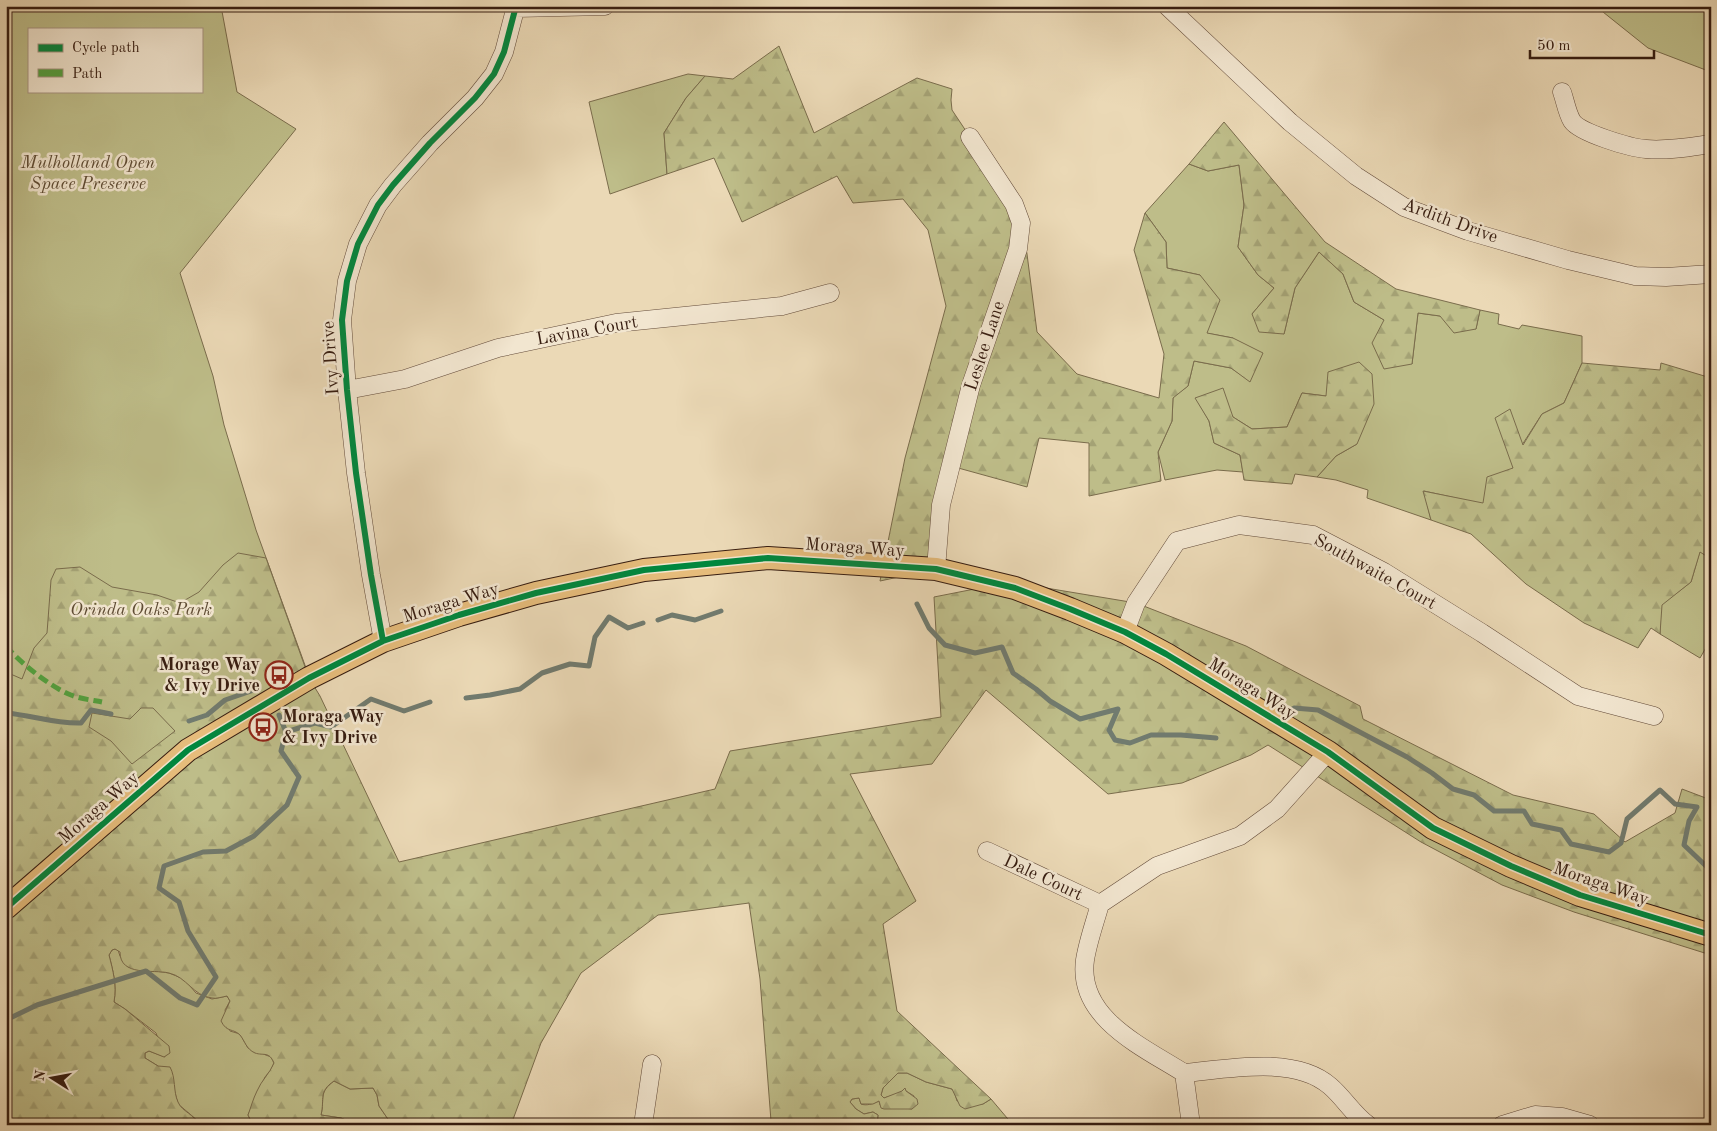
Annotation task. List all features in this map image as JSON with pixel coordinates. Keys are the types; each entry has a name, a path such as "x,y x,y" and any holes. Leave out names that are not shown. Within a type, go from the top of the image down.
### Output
{"main road":[{"name":"Moraga Way","path":"6,908 188,750 309,678 383,640 459,615 536,593 644,570 768,558 936,569 1015,588 1125,632 1166,654 1328,752 1433,828 1511,866 1580,895 1711,935"}],"street":[{"path":"516,7 605,6"},
{"name":"Ardith Drive","path":"1167,6 1290,122 1356,176 1404,207 1468,231 1568,260 1635,276 1666,277 1711,274"},
{"name":"Ivy Drive","path":"383,640 356,473 347,390 342,320 347,280 358,244 378,205 393,185 475,98 494,74 504,52 516,7"},
{"path":"1562,92 1572,122 1586,132 1597,136 1646,149 1684,148 1711,144"},
{"name":"Leslee Lane","path":"936,569 941,505 971,385 1018,249 1021,223 1014,204 970,137"},
{"name":"Lavina Court","path":"347,390 405,379 498,348 616,323 782,306 830,293"},
{"name":"Southwaite Court","path":"1125,632 1136,603 1177,541 1239,525 1313,535 1384,572 1578,696 1654,716"},
{"path":"1328,752 1277,809 1240,836 1157,866 1100,904 1085,961 1087,988 1098,1011 1121,1033 1184,1073 1232,1068 1282,1066 1311,1073 1330,1086 1359,1118 1368,1125"},
{"name":"Dale Court","path":"987,851 1100,904"},
{"path":"643,1125 652,1064"},
{"path":"1184,1073 1191,1125"},
{"path":"1502,1125 1535,1115 1562,1117 1590,1125"}],"green space":[{"name":"Orinda Oaks Park","path":"6,6 221,6 237,92 296,129 180,273 213,376 224,425 256,530 306,668 6,908"},
{"path":"1599,6 1711,6 1711,72 1648,48 1603,12"},
{"path":"779,46 814,133 917,78 952,89 952,110 1021,223 1037,332 1077,374 1159,398 1164,354 1134,250 1145,213 1166,242 1167,268 1200,275 1220,300 1207,333 1233,338 1263,353 1250,382 1231,368 1194,361 1188,386 1173,398 1172,421 1158,452 1161,481 1089,496 1089,443 1039,438 1027,487 951,466 936,569 880,581 905,458 946,306 928,230 903,199 853,203 837,176 742,222 714,158 667,174 664,133 686,98 705,76 733,79"},
{"path":"688,74 705,76 686,98 664,133 667,174 610,194 589,102"},
{"path":"1224,122 1325,242 1396,289 1480,310 1476,329 1454,333 1440,316 1418,313 1412,364 1384,369 1372,343 1384,320 1354,302 1343,274 1319,252 1295,288 1284,334 1259,332 1252,314 1274,288 1258,275 1238,247 1244,205 1239,165 1208,171 1189,164"},
{"path":"1189,164 1208,171 1239,165 1244,205 1238,247 1258,275 1274,288 1252,314 1284,334 1295,288 1319,252 1343,274 1354,302 1384,320 1412,364 1418,313 1440,316 1476,329 1480,310 1499,314 1498,324 1519,329 1522,325 1582,336 1582,363 1564,403 1542,414 1522,445 1513,468 1483,504 1424,491 1431,520 1367,498 1368,490 1336,480 1317,477 1336,456 1357,444 1326,396 1302,393 1287,427 1252,429 1196,398 1209,421 1214,443 1240,455 1243,472 1217,470 1165,480 1158,452 1172,421 1173,397 1188,386 1194,361 1231,368 1250,381 1233,338 1206,333 1200,275 1167,268 1166,242 1145,213"},
{"path":"1359,362 1372,374 1374,404 1357,444 1336,456 1317,477 1295,474 1292,484 1244,480 1240,455 1214,443 1209,421 1195,398 1223,388 1233,417 1252,429 1287,427 1302,393 1326,396 1328,372"},
{"path":"1582,363 1660,370 1661,363 1711,378 1711,559 1700,552 1691,582 1662,605 1660,634 1651,628 1638,648 1584,623 1526,584 1471,534 1431,520 1423,491 1483,503 1487,477 1513,468 1495,418 1510,409 1523,445 1542,414 1564,403"},
{"path":"1700,551 1711,559 1711,639 1700,658 1660,634 1661,605 1691,582"},
{"path":"238,553 266,558 309,678 320,696 399,862 715,789 730,751 941,717 934,597 1010,582 1136,603 1246,646 1360,706 1363,719 1513,795 1594,814 1625,842 1675,813 1682,789 1711,800 1711,955 1574,912 1502,885 1421,842 1268,745 1251,755 1182,783 1108,794 986,690 932,764 850,774 916,901 883,924 897,1011 991,1099 983,1104 965,1109 960,1106 952,1089 926,1082 907,1073 898,1073 883,1088 881,1095 884,1098 905,1088 906,1091 917,1099 918,1104 912,1109 884,1109 881,1108 879,1101 873,1104 861,1104 859,1098 852,1099 850,1102 864,1114 873,1112 878,1115 877,1125 717,1125 717,1123 771,1121 760,979 749,903 658,915 581,973 541,1043 511,1125 392,1125 379,1106 377,1095 373,1088 350,1089 334,1081 324,1092 321,1115 341,1118 357,1125 253,1125 248,1115 254,1097 274,1063 268,1055 252,1051 240,1035 223,1025 221,1021 230,1001 227,996 205,997 175,975 131,969 121,960 120,952 115,949 109,955 115,984 114,1002 169,1046 170,1053 164,1057 149,1051 145,1053 145,1058 158,1066 170,1067 178,1102 194,1118 198,1125 6,1125 6,672 22,679 34,648 47,633 51,580 56,569 80,567 112,587 157,595 180,603 199,592 223,565","holes":["141,708 153,708 175,731 132,764 111,741 89,727 92,713 130,719"]},
{"path":"115,949 118,950 128,967 169,973 184,979 196,993 212,999 227,996 230,1001 225,1010 230,1031 240,1034 248,1048 271,1057 274,1063 265,1077 248,1115 253,1125 198,1125 197,1120 178,1104 175,1093 158,1066 145,1058 145,1053 149,1051 165,1057 156,1033 114,1002 115,984 109,955"},
{"path":"898,1073 907,1073 926,1082 952,1089 957,1101 983,1104 991,1099 1013,1125 877,1125 878,1115 873,1112 864,1114 850,1102 852,1099 859,1098 863,1105 879,1101 880,1105 912,1109 914,1096 906,1091 884,1098 881,1095 883,1088"},
{"path":"334,1081 350,1089 373,1088 377,1095 379,1106 392,1125 357,1125 341,1118 321,1115 324,1093"}],"waterway":[{"path":"917,604 929,628 945,645 975,653 1002,647 1013,673 1050,701 1080,719 1118,709 1109,730 1115,740 1130,743 1151,735 1216,738"},
{"path":"658,620 672,615 695,620 721,611"},
{"path":"466,698 520,689 542,673 570,664 589,666 595,637 609,617 628,628 643,623"},
{"path":"189,721 207,715 225,700 254,690"},
{"path":"6,1020 37,1005 146,971 180,998 197,1005 216,977 188,931 179,902 159,888 164,866 203,852 226,851 254,836 287,805 299,777 281,751 286,732 315,723 331,727 371,699 404,711 430,702"},
{"path":"1282,716 1294,708 1318,710 1407,757 1453,789 1474,795 1494,811 1524,811 1532,824 1561,830 1571,844 1609,852 1621,843 1627,819 1660,790 1675,804 1697,807 1689,821 1684,845 1706,866 1711,867"},
{"path":"6,713 71,723 81,723 91,710 111,714"},
{"path":"279,715 286,732"}],"marked path":[{"path":"6,646 27,667 63,692 102,702"}],"cycle path":[{"path":"383,641 356,473 347,390 342,320 347,281 358,244 378,205 430,143 475,98 494,74 504,52 516,6"},
{"path":"6,908 188,750 309,678 383,641 459,615 536,593 644,570 768,558 936,569 1015,588 1070,609 1125,632 1166,654 1328,752 1433,828 1511,866 1580,895 1711,935"}],"place":[{"name":"Morage Way & Ivy Drive","path":"279,675"},
{"name":"Moraga Way & Ivy Drive","path":"263,727"}],"park label":[{"name":"Mulholland Open Space Preserve","path":"88,173"}]}
